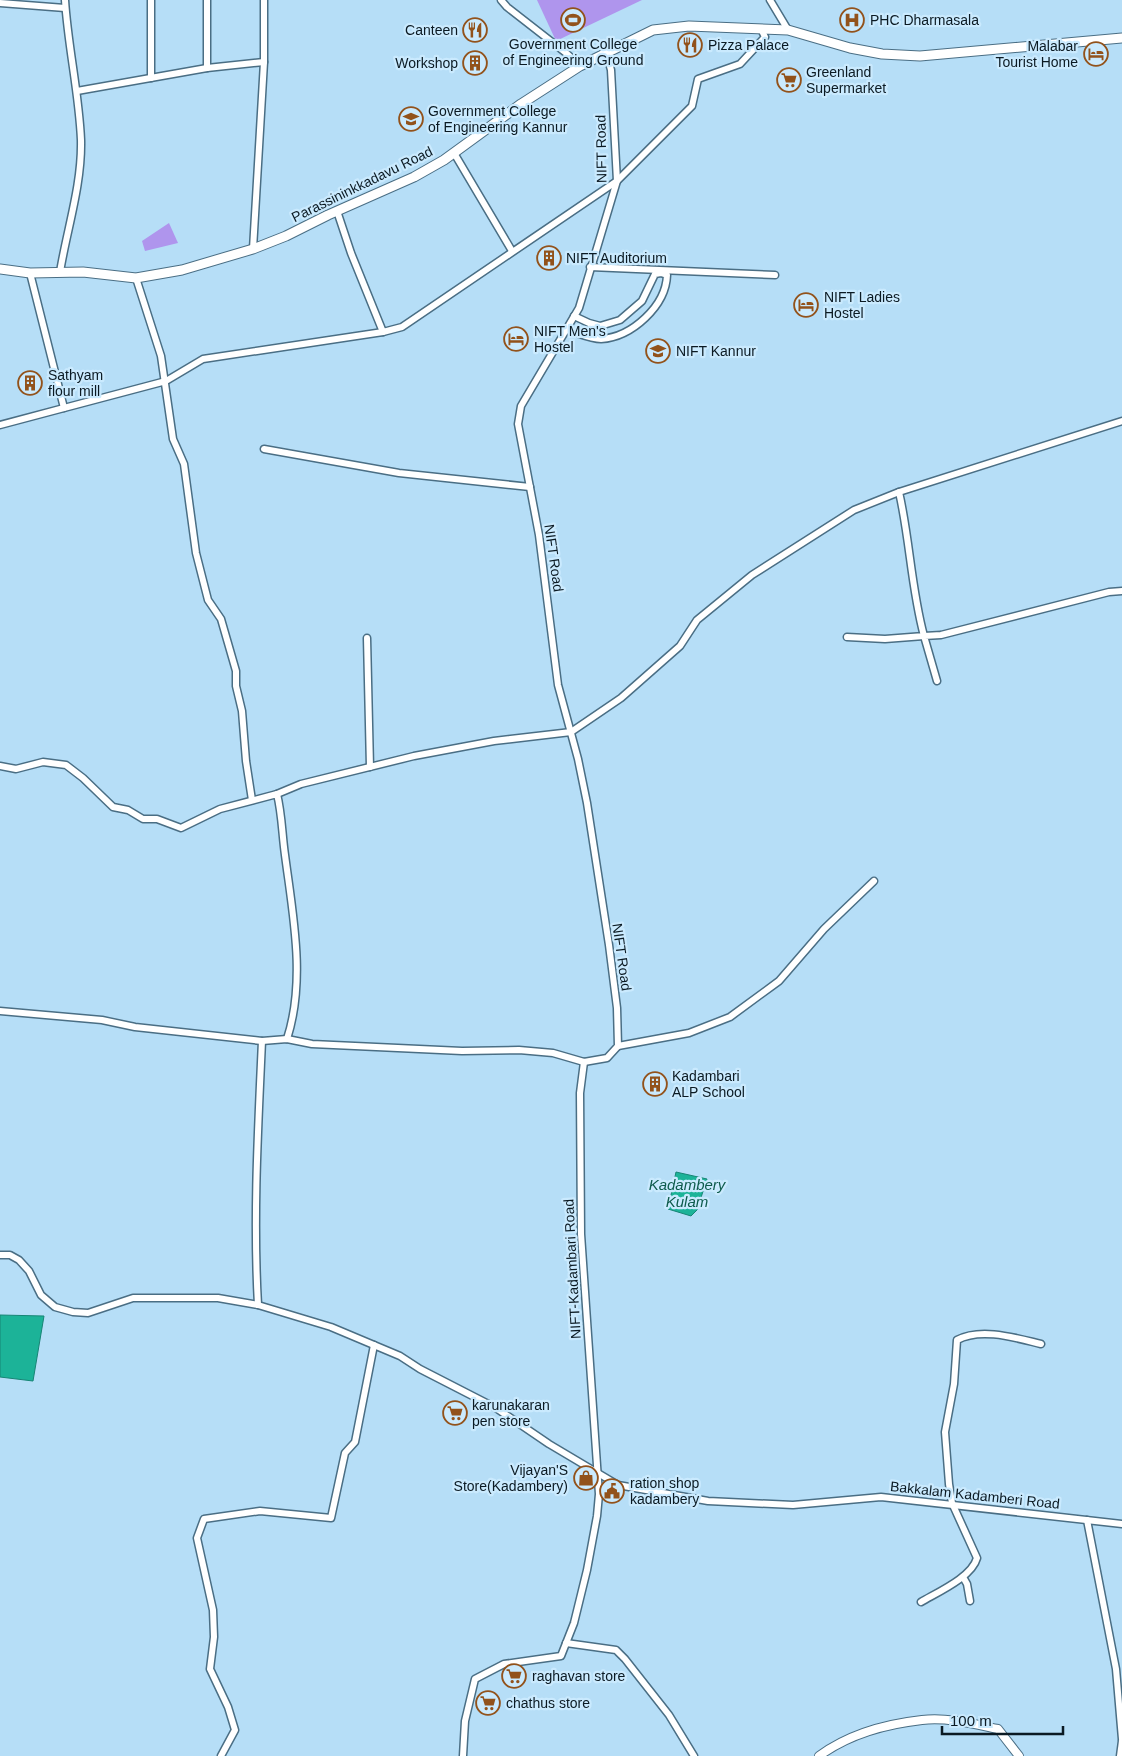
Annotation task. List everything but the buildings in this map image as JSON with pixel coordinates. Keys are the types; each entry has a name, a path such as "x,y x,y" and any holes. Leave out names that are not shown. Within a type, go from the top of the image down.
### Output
{"main road":[{"name":"Parassininkkadavu Road","path":"0,269 30,273 60,272 136,278 182,270 253,249 286,236 414,177 454,153 521,104 580,66 653,30 689,26 788,30 850,48 882,54 920,56 1122,38"}],"street":[{"path":"60,272 80,176 81,141 77,91 67,37 65,0"},
{"path":"150,78 151,0"},
{"path":"207,0 207,68"},
{"path":"253,249 264,62 264,0"},
{"path":"501,0 507,7 560,47 580,66"},
{"path":"770,0 788,30"},
{"path":"0,3 65,8"},
{"path":"0,425 166,381 203,359 384,332 402,327 617,181 692,106 698,80 740,64 765,37 761,29"},
{"name":"NIFT Road","path":"606,52 611,70 617,181 574,316 521,406 518,424 539,536 558,685 571,732 586,803 609,945 617,1008 618,1046"},
{"path":"77,91 207,68 264,62"},
{"path":"454,153 512,251"},
{"path":"337,211 351,253 384,332"},
{"path":"590,266 775,275"},
{"path":"30,273 64,408"},
{"path":"567,330 599,339 608,338 644,322 666,286 667,276 662,273 655,274 642,301 620,320 600,326 574,316"},
{"path":"136,278 160,350 173,439 184,464 198,562 208,600 221,619 236,671 236,686 242,710 246,761 252,800"},
{"path":"0,766 16,768 44,762 66,766 83,778 113,807 128,810 143,819 158,819 181,828 220,809 277,794 300,784 484,742 571,732 620,698 680,646 697,620 752,576 854,510 899,492 1122,421"},
{"path":"264,449 399,473 530,487"},
{"path":"899,492 911,560 910,573 924,636 937,681"},
{"path":"847,637 885,639 941,636 1109,592 1122,592"},
{"path":"367,638 370,767"},
{"path":"277,794 296,942 297,992 294,1017 287,1039"},
{"path":"0,1011 102,1020 135,1027 262,1041 287,1039 312,1044 462,1051 527,1051 553,1053 584,1062 608,1058 618,1046 689,1033 730,1017 779,981 824,929 874,880"},
{"path":"258,1305 255,1259 256,1174 262,1041"},
{"name":"NIFT-Kadambari Road","path":"566,1643 574,1623 587,1570 597,1516 598,1475 581,1234 580,1093 584,1062"},
{"name":"Bakkalam Kadamberi Road","path":"0,1254 10,1255 19,1260 29,1271 41,1295 55,1307 73,1312 88,1313 133,1298 171,1296 218,1298 258,1305 331,1327 400,1356 420,1369 496,1408 598,1475 618,1484 708,1501 793,1504 881,1497 952,1503 1122,1524"},
{"path":"920,1602 975,1567 977,1558 952,1503 945,1432 954,1384 957,1340 967,1337 994,1335 1041,1344"},
{"path":"221,1756 235,1730 228,1707 210,1669 214,1637 213,1610 196,1538 204,1518 260,1511 330,1518 344,1453 355,1442 368,1386 374,1345"},
{"path":"1087,1520 1116,1669 1122,1740 1120,1756"},
{"path":"962,1577 967,1584 970,1601"},
{"path":"463,1756 466,1721 475,1679 504,1664 561,1656 566,1643 616,1650 670,1714 694,1756"},
{"path":"819,1756 839,1742 858,1735 924,1720 968,1723 998,1729 1018,1756"}],"shaded area":[{"name":"Government College of Engineering Ground","path":"537,0 642,0 556,41"},
{"path":"169,223 178,243 145,251 142,241"}],"water":[{"name":"Kadambery Kulam","path":"676,1172 707,1179 697,1210 691,1216 668,1209"},
{"path":"0,1315 44,1316 33,1381 0,1377"}],"place":[{"name":"Government College of Engineering Ground","path":"573,20"},
{"name":"PHC Dharmasala","path":"852,20"},
{"name":"Canteen","path":"475,30"},
{"name":"Pizza Palace","path":"690,45"},
{"name":"Malabar Tourist Home","path":"1096,54"},
{"name":"Workshop","path":"475,63"},
{"name":"Greenland Supermarket","path":"789,80"},
{"name":"Government College of Engineering Kannur","path":"411,119"},
{"name":"NIFT Auditorium","path":"549,258"},
{"name":"NIFT Ladies Hostel","path":"806,305"},
{"name":"NIFT Men's Hostel","path":"516,339"},
{"name":"NIFT Kannur","path":"658,351"},
{"name":"Sathyam flour mill","path":"30,383"},
{"name":"Kadambari ALP School","path":"655,1084"},
{"name":"karunakaran pen store","path":"455,1413"},
{"name":"Vijayan'S Store(Kadambery)","path":"586,1478"},
{"name":"ration shop kadambery","path":"612,1491"},
{"name":"raghavan store","path":"514,1676"},
{"name":"chathus store","path":"488,1703"}]}
